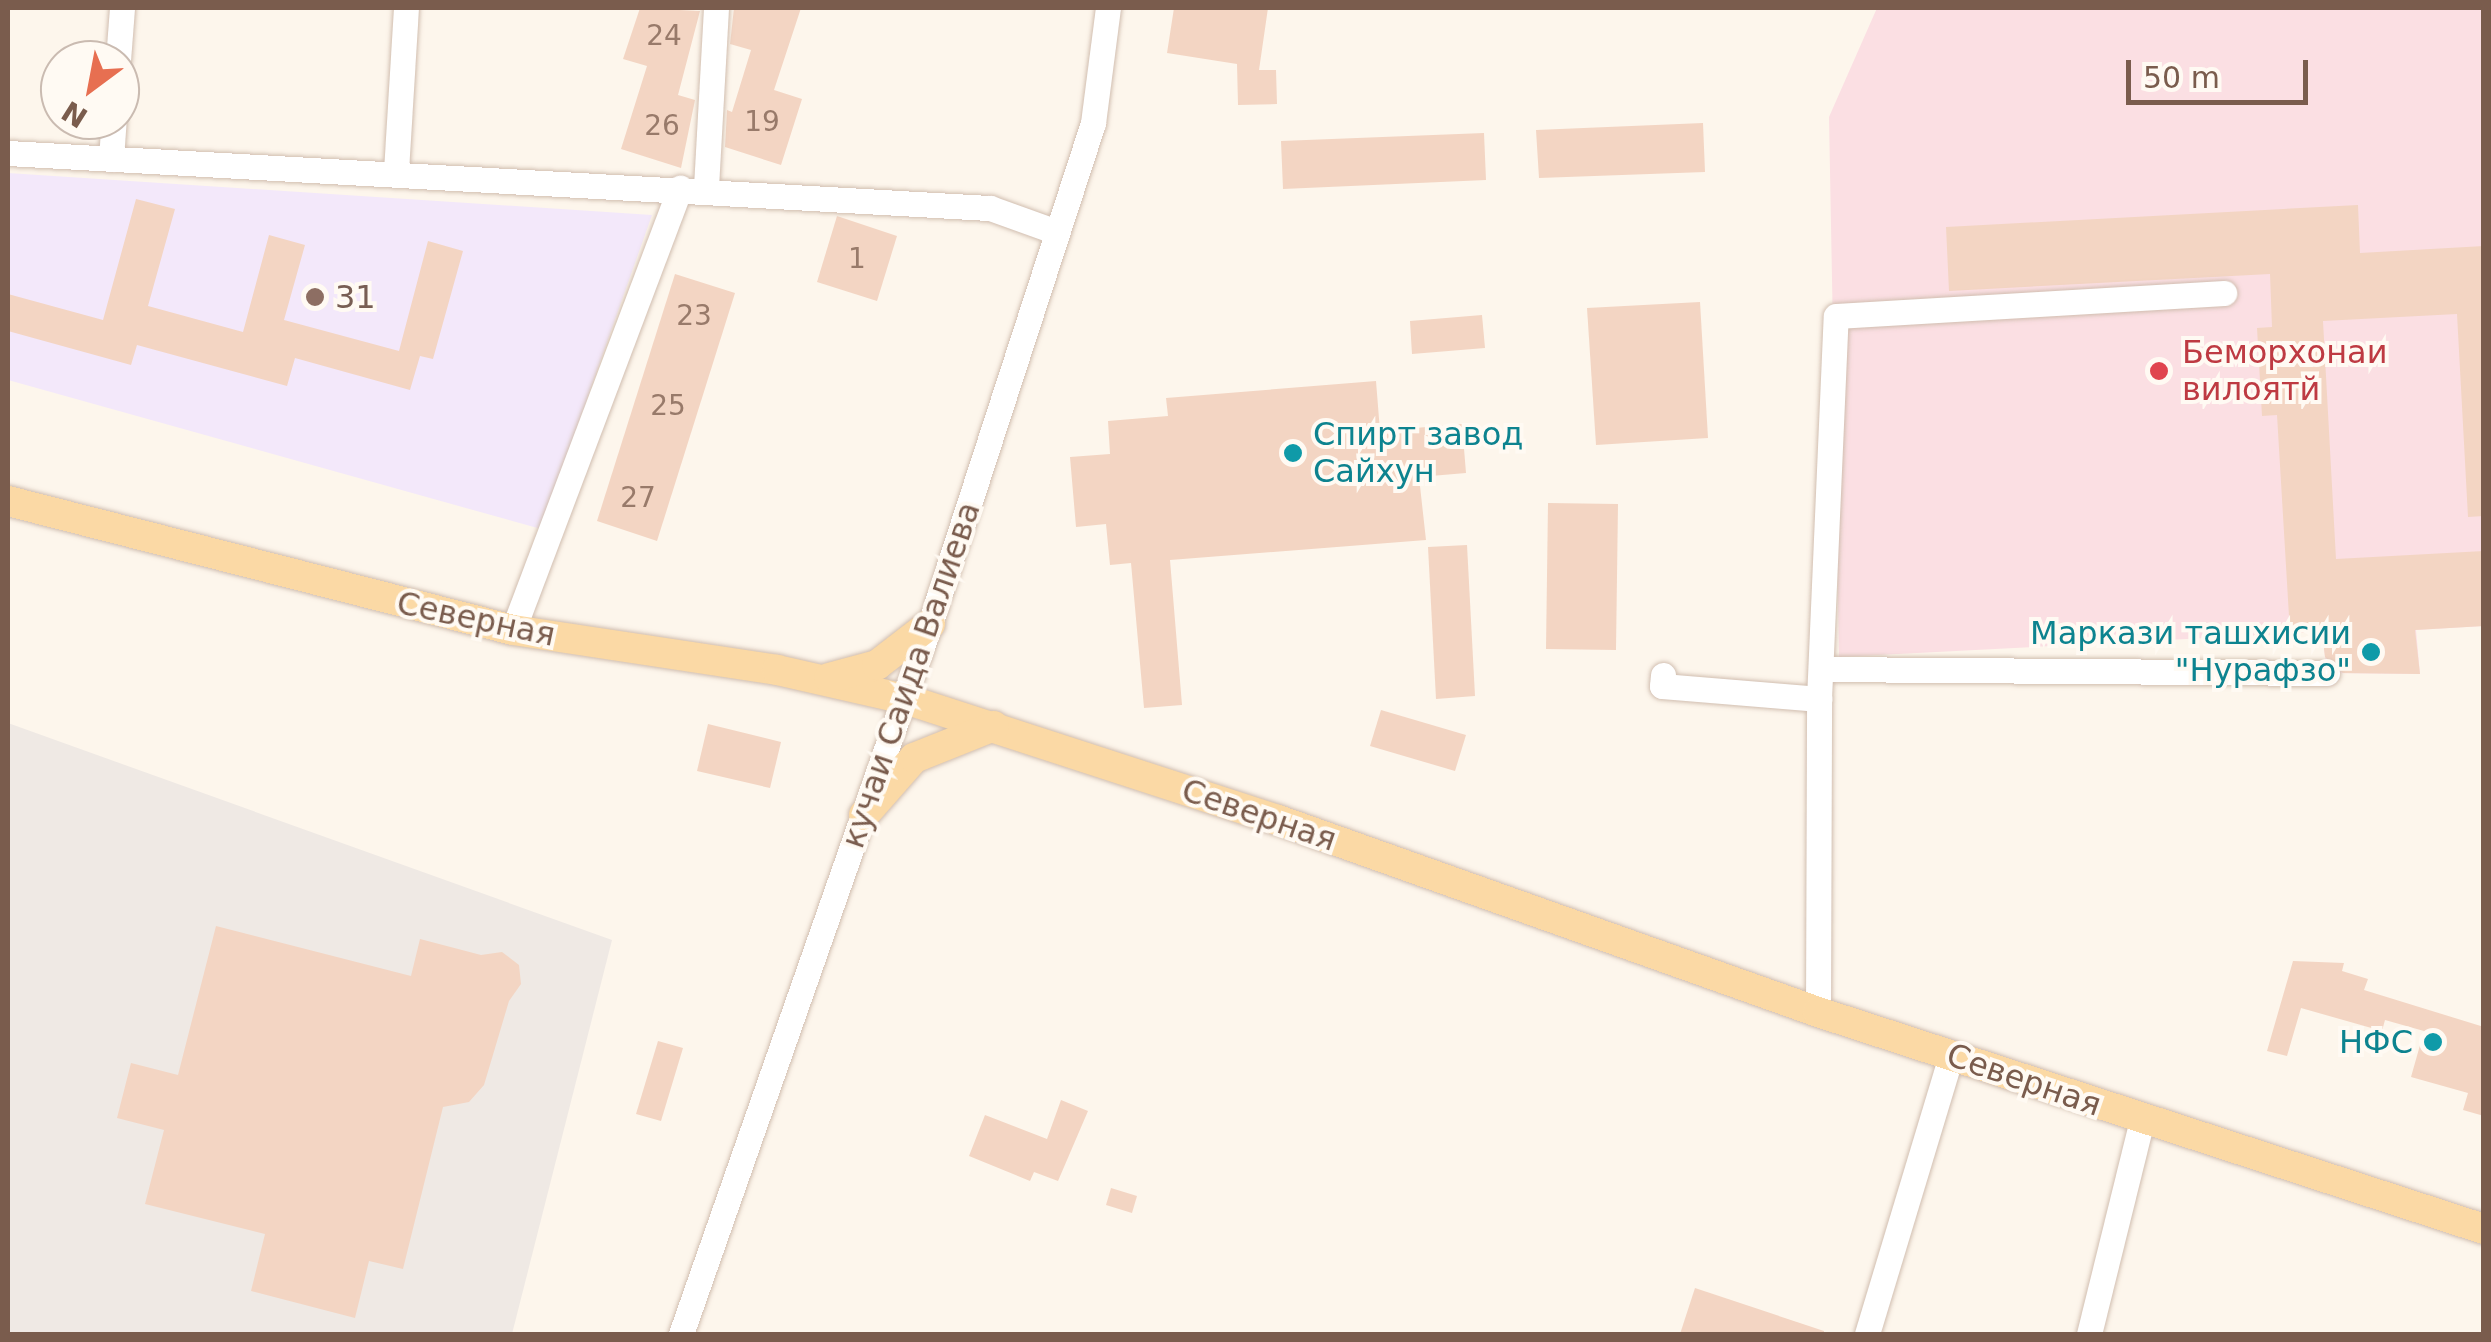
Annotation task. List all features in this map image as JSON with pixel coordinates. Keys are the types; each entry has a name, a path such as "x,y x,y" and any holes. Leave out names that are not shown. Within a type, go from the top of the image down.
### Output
{"main road":[{"name":"Северная","path":"8,502 513,630 824,679 905,699 995,726 1818,1012 2484,1229"},
{"path":"824,679 877,665 930,624"},
{"path":"864,815 914,758 995,726"}],"street":[{"path":"120,40 122,8"},
{"path":"396,171 406,8"},
{"path":"513,630 693,187 716,8"},
{"name":"кучаи Саида Валиева","path":"682,1334 905,699 1093,124 1108,8"},
{"path":"111,160 112,140"},
{"path":"8,153 693,187 990,208 1057,232"},
{"path":"1818,1012 1819,698 1836,316 2224,292"},
{"path":"1820,669 2327,673"},
{"path":"1662,675 1662,686 1819,698"},
{"path":"1867,1334 1951,1055"},
{"path":"2089,1334 2142,1120"}],"shaded area":[{"name":"Беморхонаи вилоятй","path":"1877,8 2483,8 2483,626 2416,630 2420,674 2327,673 2322,632 1839,657 1829,117"},
{"name":"31","path":"8,173 652,215 541,529 8,380"},
{"path":"8,723 612,940 512,1334 8,1334"}],"building":[{"path":"640,8 700,11 678,95 695,100 681,168 621,149 647,66 623,59"},
{"path":"734,8 801,8 774,90 802,99 781,165 725,147 727,110 732,112 751,50 730,44"},
{"path":"1174,8 1268,8 1259,70 1276,70 1277,104 1238,105 1237,64 1167,53"},
{"path":"1703,123 1705,172 1539,178 1536,130"},
{"path":"1484,133 1486,180 1283,189 1281,141"},
{"path":"136,199 175,209 148,306 243,332 269,235 305,245 284,320 399,351 428,241 463,251 433,359 420,356 410,390 295,358 287,386 137,345 131,365 8,331 8,294 103,320"},
{"path":"2358,205 2360,253 2484,246 2484,516 2468,517 2457,314 2323,321 2336,559 2484,551 2484,626 2415,630 2420,674 2343,673 2325,657 2322,632 2290,633 2277,415 2262,416 2257,328 2272,327 2270,274 1949,291 1946,227"},
{"path":"837,216 897,236 877,301 817,282"},
{"path":"675,274 735,293 657,541 597,521"},
{"path":"1700,302 1708,438 1596,445 1587,308"},
{"path":"1482,315 1485,348 1412,354 1410,321"},
{"name":"Спирт завод Сайхун","path":"1376,381 1380,431 1462,424 1466,473 1419,477 1426,540 1170,560 1182,705 1144,708 1131,563 1110,565 1106,524 1076,527 1070,457 1110,454 1108,421 1168,416 1166,398"},
{"path":"1548,503 1618,504 1616,650 1546,649"},
{"path":"1467,545 1475,696 1436,699 1428,547"},
{"path":"1381,710 1466,735 1455,771 1370,746"},
{"path":"708,724 781,742 770,788 697,771"},
{"path":"216,926 411,976 420,939 481,955 502,952 519,965 521,984 509,1001 484,1085 469,1102 443,1107 403,1269 369,1261 355,1318 251,1291 265,1234 145,1204 164,1130 117,1118 131,1063 178,1075"},
{"path":"2293,961 2344,963 2342,971 2368,979 2364,990 2484,1027 2484,1116 2463,1110 2468,1093 2411,1077 2424,1031 2385,1020 2382,1031 2301,1008 2287,1056 2267,1051"},
{"path":"658,1041 683,1048 661,1121 636,1114"},
{"path":"1061,1100 1088,1111 1058,1181 1034,1172 1030,1181 969,1156 985,1115 1047,1139"},
{"path":"1111,1188 1137,1196 1132,1213 1106,1205"},
{"path":"1695,1288 1824,1331 1824,1334 1680,1334"}],"place":[{"name":"31","path":"315,297"},
{"name":"Беморхонаи вилоятй","path":"2159,371"},
{"name":"Спирт завод Сайхун","path":"1293,453"},
{"name":"Маркази ташхисии \"Нурафзо\"","path":"2371,652"},
{"name":"НФС","path":"2433,1042"}]}
